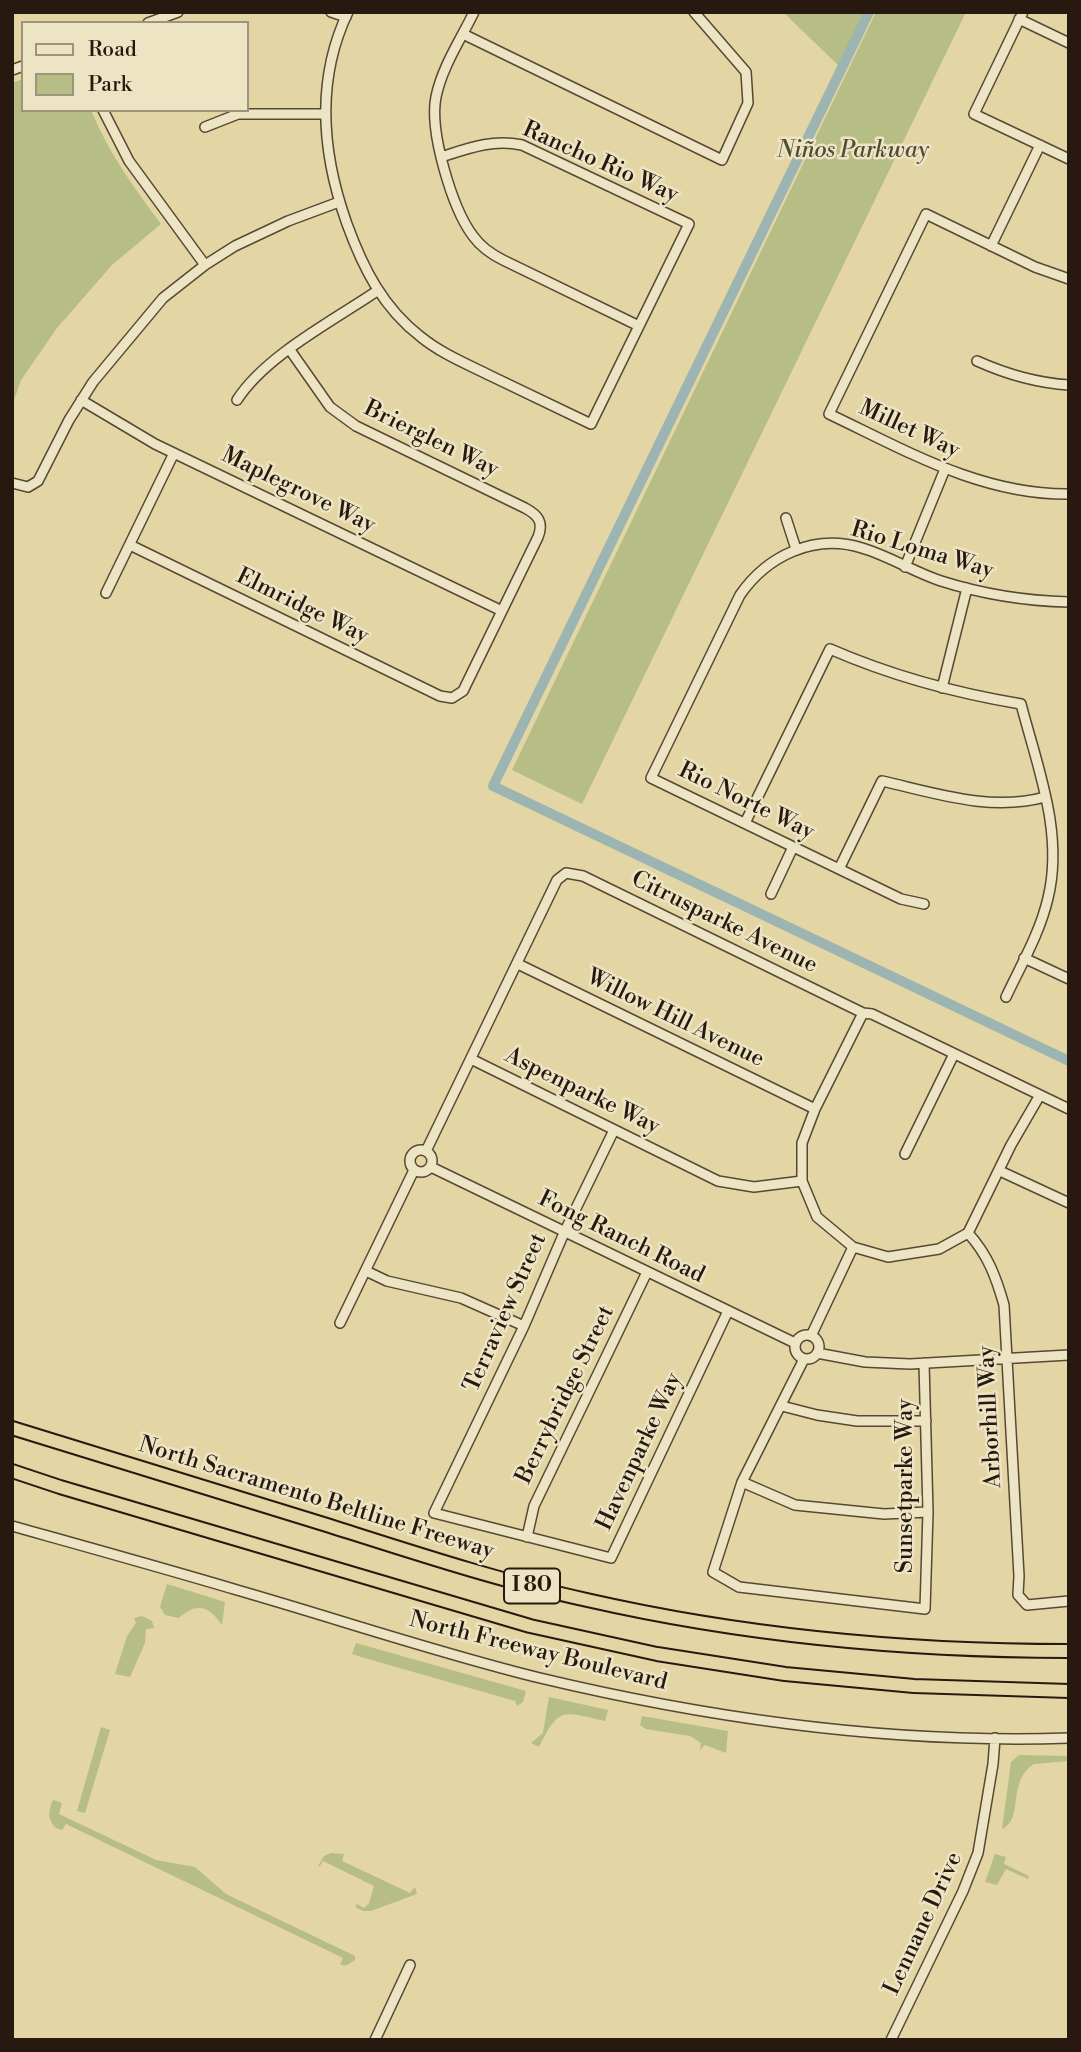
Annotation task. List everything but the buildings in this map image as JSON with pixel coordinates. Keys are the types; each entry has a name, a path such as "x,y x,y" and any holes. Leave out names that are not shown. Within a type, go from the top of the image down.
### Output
{"highway":[{"name":"North Sacramento Beltline Freeway","path":"12,1428 457,1566 586,1600 717,1625 849,1643 981,1651 1069,1651"},
{"name":"I 80","path":"12,1473 165,1516 530,1626 657,1654 785,1674 914,1686 1069,1691"}],"street":[{"path":"153,21 178,12"},
{"path":"237,400 254,377 377,291 357,252 339,202 330,166 325,114 330,69 347,15 331,12"},
{"path":"474,12 436,94 434,122 441,157 464,221 475,239 503,260 639,326"},
{"path":"463,34 722,160 748,103 746,72 694,12"},
{"path":"1069,43 1021,16 974,114 1069,159"},
{"path":"104,112 129,161 205,265"},
{"path":"205,127 223,118 246,113 325,114"},
{"name":"Rancho Rio Way","path":"377,291 406,325 439,350 591,425 689,224 522,145 495,142 441,157"},
{"path":"1040,145 991,246 1035,267 1069,279"},
{"path":"12,483 28,486 38,481 81,400 113,355 163,298 205,265 261,233 339,202"},
{"name":"Millet Way","path":"991,246 926,214 829,414 945,469 1005,488 1069,494"},
{"name":"Brierglen Way","path":"290,350 330,407 348,421 537,515 540,532 502,611"},
{"path":"977,361 1024,378 1069,385"},
{"name":"Maplegrove Way","path":"81,400 174,453 502,611"},
{"path":"106,593 174,453"},
{"path":"905,567 945,469"},
{"path":"786,518 796,549"},
{"name":"Rio Loma Way","path":"796,549 844,544 873,552 905,567 967,588 1015,598 1069,602"},
{"name":"Elmridge Way","path":"130,545 446,698 458,696 466,685 502,611"},
{"name":"Rio Norte Way","path":"796,549 770,563 748,583 740,595 651,778 901,899 924,904"},
{"path":"942,688 967,588"},
{"path":"745,823 830,649 883,670 942,688 1021,704 1053,839 1052,879 1042,918 1006,997"},
{"path":"839,869 881,781 1003,804 1045,797"},
{"path":"771,894 793,847"},
{"name":"Citrusparke Avenue","path":"518,964 557,880 566,873 583,876 863,1013"},
{"path":"1024,958 1069,979"},
{"path":"471,1059 518,964"},
{"name":"Willow Hill Avenue","path":"518,964 815,1109"},
{"path":"1040,1095 1011,1145 968,1233 939,1249 888,1257 853,1247 817,1217 802,1181 802,1143 815,1109 863,1013 872,1014 954,1055 1040,1095 1069,1109"},
{"path":"905,1154 954,1055"},
{"name":"Aspenparke Way","path":"426,1151 471,1059 718,1181 754,1187 802,1181"},
{"name":"Terraview Street","path":"434,1513 614,1130"},
{"path":"415,1151 426,1151 431,1156 431,1167 421,1172 414,1170 410,1157 415,1151"},
{"name":"Fong Ranch Road","path":"431,1167 795,1343"},
{"path":"340,1322 414,1170"},
{"path":"1000,1171 1069,1203"},
{"name":"Arborhill Way","path":"968,1233 980,1247 995,1273 1004,1305 1018,1595 1027,1605 1069,1601"},
{"path":"811,1336 853,1247"},
{"path":"366,1271 387,1282 461,1298 524,1326"},
{"name":"Berrybridge Street","path":"527,1537 534,1506 647,1272"},
{"name":"Havenparke Way","path":"434,1513 611,1558 728,1311"},
{"path":"801,1336 811,1336 819,1344 817,1353 812,1358 804,1359 797,1355 795,1343 801,1336"},
{"path":"817,1353 864,1362 924,1363 1069,1356"},
{"path":"804,1359 742,1482 795,1505 884,1514 928,1512"},
{"name":"Sunsetparke Way","path":"742,1482 713,1572 739,1587 925,1609 928,1512 924,1363"},
{"path":"782,1406 857,1421 926,1421"},
{"name":"North Freeway Boulevard","path":"12,1526 236,1589 448,1653 599,1691 714,1713 830,1728 946,1738 1069,1738"},
{"name":"Lennane Drive","path":"891,2040 963,1891 978,1853 995,1738"},
{"path":"375,2040 410,1965"}],"green space":[{"path":"783,12 865,12 840,67"},
{"name":"Niños Parkway","path":"876,12 966,12 582,804 512,770"},
{"path":"21,80 21,112 92,112 131,183 161,224 112,265 57,328 21,380 12,406 12,83"},
{"path":"167,1584 225,1602 222,1625 202,1608 191,1610 179,1618 165,1615 160,1607"},
{"path":"142,1616 152,1621 154,1628 146,1629 145,1643 130,1677 115,1674 127,1636 136,1623 134,1618"},
{"path":"356,1643 526,1691 523,1702 517,1706 515,1701 352,1654"},
{"path":"549,1697 608,1710 605,1721 580,1715 564,1715 552,1724 539,1747 531,1743 543,1733"},
{"path":"642,1716 728,1731 726,1753 705,1745 700,1750 701,1743 690,1736 646,1729 640,1725"},
{"path":"101,1727 110,1730 85,1813 77,1811"},
{"path":"1019,1755 1069,1756 1069,1761 1034,1764 1026,1772 1020,1780 1013,1817 1002,1829 1011,1762"},
{"path":"53,1800 62,1803 59,1814 156,1860 195,1867 226,1894 355,1956 355,1960 348,1965 342,1965 340,1964 343,1958 66,1824 62,1830 56,1828 49,1815"},
{"path":"331,1853 344,1854 342,1861 410,1893 415,1887 417,1894 371,1911 363,1911 355,1907 357,1904 364,1908 369,1903 374,1886 323,1861 318,1866 324,1856"},
{"path":"995,1854 1006,1857 1004,1864 1029,1876 1028,1879 1006,1869 997,1885 985,1882"}],"waterway":[{"path":"869,12 493,786 1069,1061"}]}
